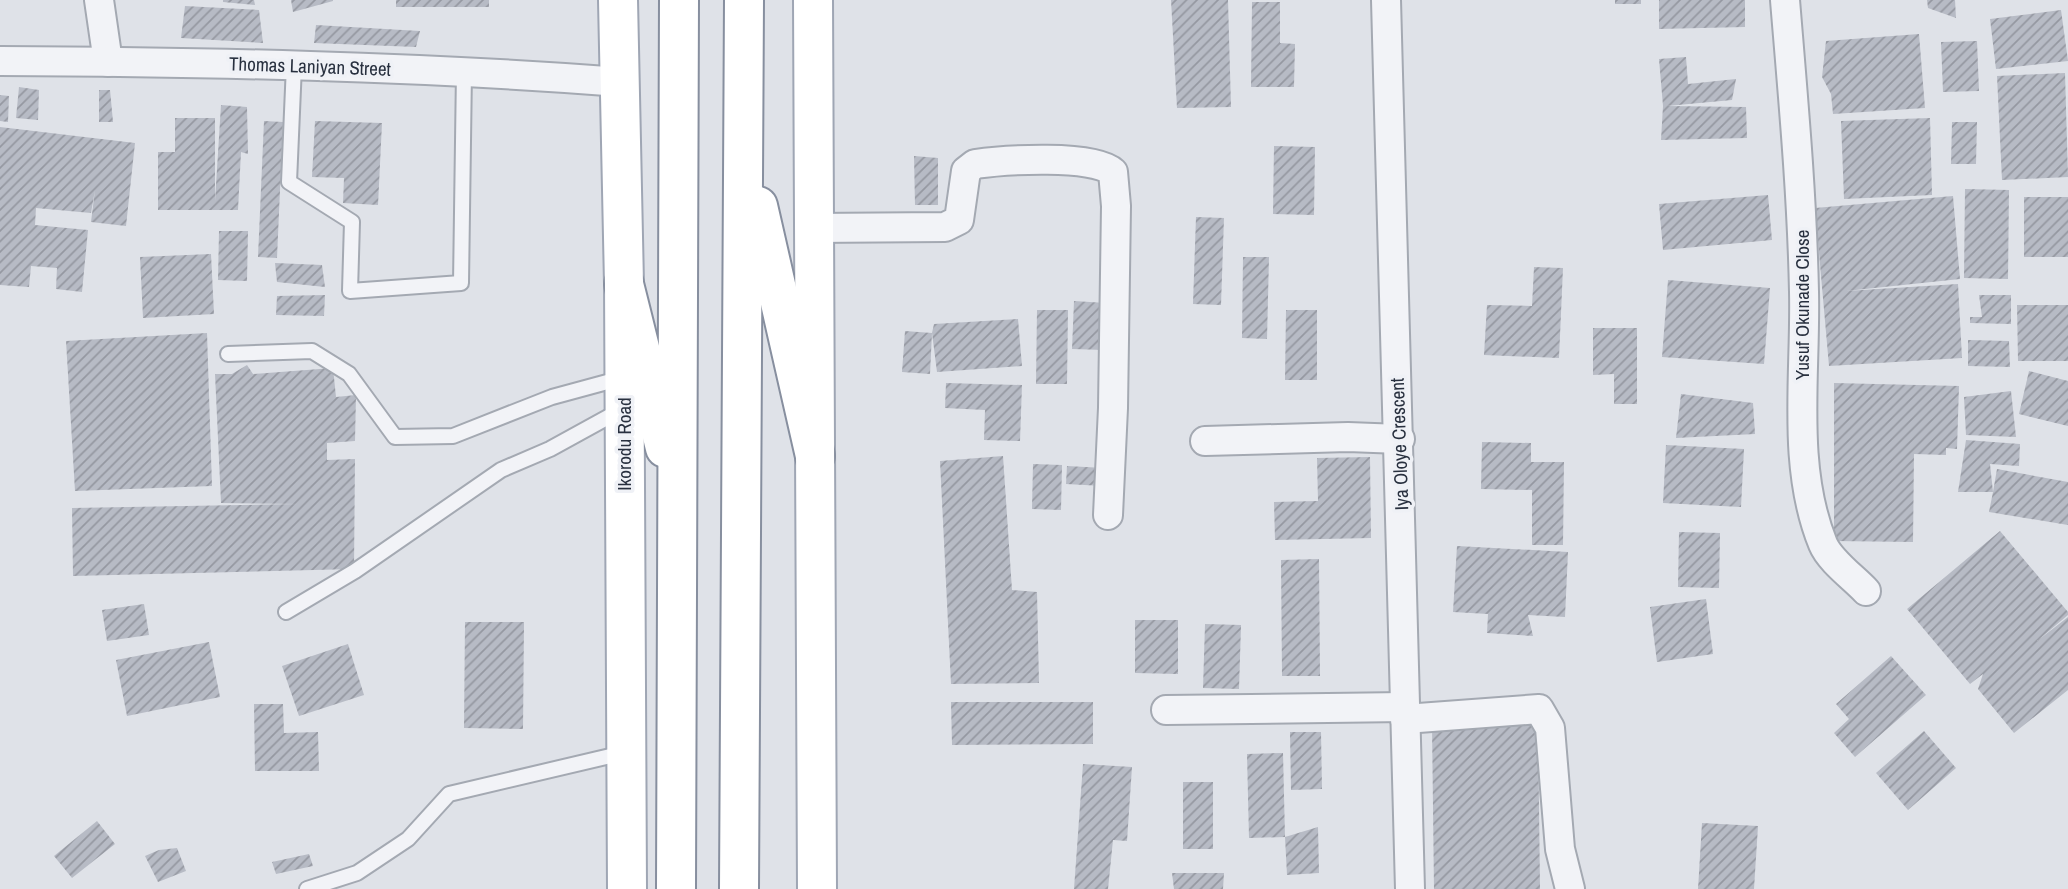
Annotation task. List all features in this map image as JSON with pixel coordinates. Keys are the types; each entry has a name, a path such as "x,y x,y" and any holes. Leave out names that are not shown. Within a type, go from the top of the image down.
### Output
{"main road":[{"name":"Ikorodu Road","path":"618,0 624,284 627,889"},
{"path":"676,889 679,504 678,0"},
{"path":"739,889 744,0"},
{"path":"813,0 817,889"},
{"path":"744,145 815,456"},
{"path":"624,284 679,504"}],"street":[{"path":"99,0 108,62"},
{"name":"Iya Oloye Crescent","path":"1386,0 1410,889"},
{"name":"Yusuf Okunade Close","path":"1785,0 1802,232 1805,352 1801,409 1805,455 1824,547 1866,591"},
{"name":"Thomas Laniyan Street","path":"0,61 294,65 464,71 620,82"},
{"path":"812,228 945,227 959,220 966,171 975,164 1072,161 1106,165 1113,172 1116,206 1114,408 1108,515"},
{"path":"1205,442 1348,437 1399,439"},
{"path":"1166,710 1405,713 1539,709 1550,728 1560,849 1570,889"}],"lane":[{"path":"294,65 289,182 352,222 350,291 461,283 464,71"},
{"path":"228,354 312,351 349,374 395,438 453,436 552,397 623,393"},
{"path":"286,612 355,571 501,470 550,449 623,393"},
{"path":"307,889 357,873 388,853 408,839 449,794 628,751"}],"building":[{"path":"254,0 255,5 223,2"},
{"path":"291,0 333,0 333,1 293,12"},
{"path":"396,0 489,0 489,7 396,7"},
{"path":"1171,0 1228,0 1231,107 1177,108"},
{"path":"1615,0 1641,0 1641,4 1615,4"},
{"path":"1659,0 1745,0 1745,27 1659,29"},
{"path":"1927,0 1955,0 1956,18 1928,8"},
{"path":"1252,2 1280,2 1280,43 1295,44 1294,87 1251,87"},
{"path":"185,6 259,10 263,43 181,38"},
{"path":"2061,10 2068,61 1996,69 1990,19"},
{"path":"316,25 420,31 416,47 314,43"},
{"path":"1919,34 1925,108 1833,114 1831,94 1822,77 1826,41"},
{"path":"1977,41 1979,91 1943,92 1941,42"},
{"path":"1686,57 1688,84 1736,79 1732,100 1667,106 1746,107 1747,138 1661,140 1663,106 1659,59"},
{"path":"2065,73 2068,177 2002,180 1997,76"},
{"path":"19,87 39,90 38,120 16,118"},
{"path":"99,90 110,90 113,122 99,122"},
{"path":"0,95 9,96 8,122 0,121"},
{"path":"221,105 247,107 248,154 241,152 238,210 158,210 158,152 175,152 175,118 215,118 215,201"},
{"path":"1930,118 1932,195 1844,199 1841,121"},
{"path":"264,121 283,122 277,258 258,257"},
{"path":"315,121 382,123 378,205 343,203 344,178 312,177"},
{"path":"1952,122 1977,122 1976,164 1951,164"},
{"path":"0,127 135,143 126,226 91,222 95,190 91,213 36,208 35,225 88,230 82,292 56,289 57,268 31,266 29,287 0,285"},
{"path":"1274,146 1315,147 1314,215 1273,214"},
{"path":"914,156 938,158 938,205 915,205"},
{"path":"1965,189 2009,190 2008,279 1964,278"},
{"path":"1768,195 1772,240 1663,250 1659,204"},
{"path":"1953,196 1960,279 1846,291 1958,284 1962,358 1829,366 1815,208"},
{"path":"2024,197 2068,197 2068,257 2024,257"},
{"path":"1196,217 1224,218 1221,305 1193,304"},
{"path":"219,231 248,231 247,281 218,280"},
{"path":"211,254 214,314 143,318 140,257"},
{"path":"1243,257 1269,257 1267,339 1242,338"},
{"path":"275,263 322,265 325,287 277,282"},
{"path":"1534,267 1563,268 1559,358 1484,355 1487,305 1532,306"},
{"path":"1668,280 1770,288 1764,364 1662,357"},
{"path":"325,295 324,316 276,315 277,296"},
{"path":"1979,295 2011,295 2011,324 1970,323 1970,317 1982,317"},
{"path":"1074,301 1106,303 1104,350 1072,349"},
{"path":"2017,305 2068,305 2068,361 2018,361"},
{"path":"1037,310 1068,310 1067,384 1036,384"},
{"path":"1286,310 1317,310 1317,380 1285,380"},
{"path":"1018,319 1022,366 937,372 932,333 934,324"},
{"path":"1593,328 1637,328 1637,404 1614,404 1614,374 1593,375"},
{"path":"905,331 932,333 930,374 902,372"},
{"path":"207,333 212,486 75,491 66,341"},
{"path":"1968,340 2009,341 2010,367 1968,366"},
{"path":"247,365 253,374 333,368 336,397 356,395 355,441 327,443 327,460 355,459 354,569 73,576 72,508 299,504 221,503 215,374 232,374"},
{"path":"2029,371 2068,381 2068,426 2019,414"},
{"path":"946,383 1022,385 1020,441 984,440 985,410 945,408"},
{"path":"1834,383 1959,386 1957,449 1946,448 1946,455 1914,454 1913,542 1834,541"},
{"path":"2011,391 2016,437 1966,435 1964,397"},
{"path":"1681,394 1753,403 1755,434 1676,438"},
{"path":"1966,440 2020,444 2019,466 1990,464 1993,492 1958,492"},
{"path":"1482,442 1531,443 1531,462 1564,462 1563,545 1532,545 1532,490 1481,489"},
{"path":"1666,445 1744,449 1741,507 1663,503"},
{"path":"1003,456 1012,590 1037,592 1039,683 951,684 940,461"},
{"path":"1370,457 1371,538 1275,540 1274,502 1318,501 1317,458"},
{"path":"1033,464 1062,465 1061,510 1032,509"},
{"path":"1067,466 1104,468 1103,486 1066,484"},
{"path":"1997,469 2068,482 2068,525 1989,512"},
{"path":"2000,531 2068,612 2068,615 2037,641 2068,617 2068,690 2014,733 1978,689 1983,674 1970,684 1907,609"},
{"path":"1679,532 1720,533 1719,588 1678,587"},
{"path":"1457,546 1568,552 1565,617 1528,615 1533,636 1487,633 1488,614 1453,612"},
{"path":"1319,559 1320,676 1282,676 1281,560"},
{"path":"1706,599 1713,654 1657,662 1650,607"},
{"path":"144,604 149,635 107,641 102,610"},
{"path":"1135,620 1178,620 1178,674 1135,673"},
{"path":"465,622 524,622 523,729 464,728"},
{"path":"1205,624 1241,625 1239,689 1203,688"},
{"path":"209,642 220,697 127,716 116,660"},
{"path":"348,644 364,695 299,716 282,666"},
{"path":"1891,656 1926,695 1855,757 1834,733 1849,719 1836,704"},
{"path":"951,702 1093,702 1093,744 952,745"},
{"path":"254,704 283,704 284,733 318,732 319,771 255,771"},
{"path":"1538,723 1540,889 1434,889 1432,724"},
{"path":"1924,731 1956,768 1908,810 1876,773"},
{"path":"1290,732 1321,732 1322,789 1291,790"},
{"path":"1283,753 1285,837 1249,838 1247,754"},
{"path":"1083,764 1132,767 1127,841 1113,840 1108,889 1074,889"},
{"path":"1183,782 1213,782 1213,849 1183,849"},
{"path":"97,821 115,844 72,878 54,856"},
{"path":"1702,823 1758,826 1754,889 1698,889"},
{"path":"1318,827 1319,873 1287,875 1285,837"},
{"path":"177,848 186,871 158,882 145,856 159,850"},
{"path":"309,854 313,866 276,874 272,862"},
{"path":"1172,873 1224,873 1223,889 1174,889"}]}
